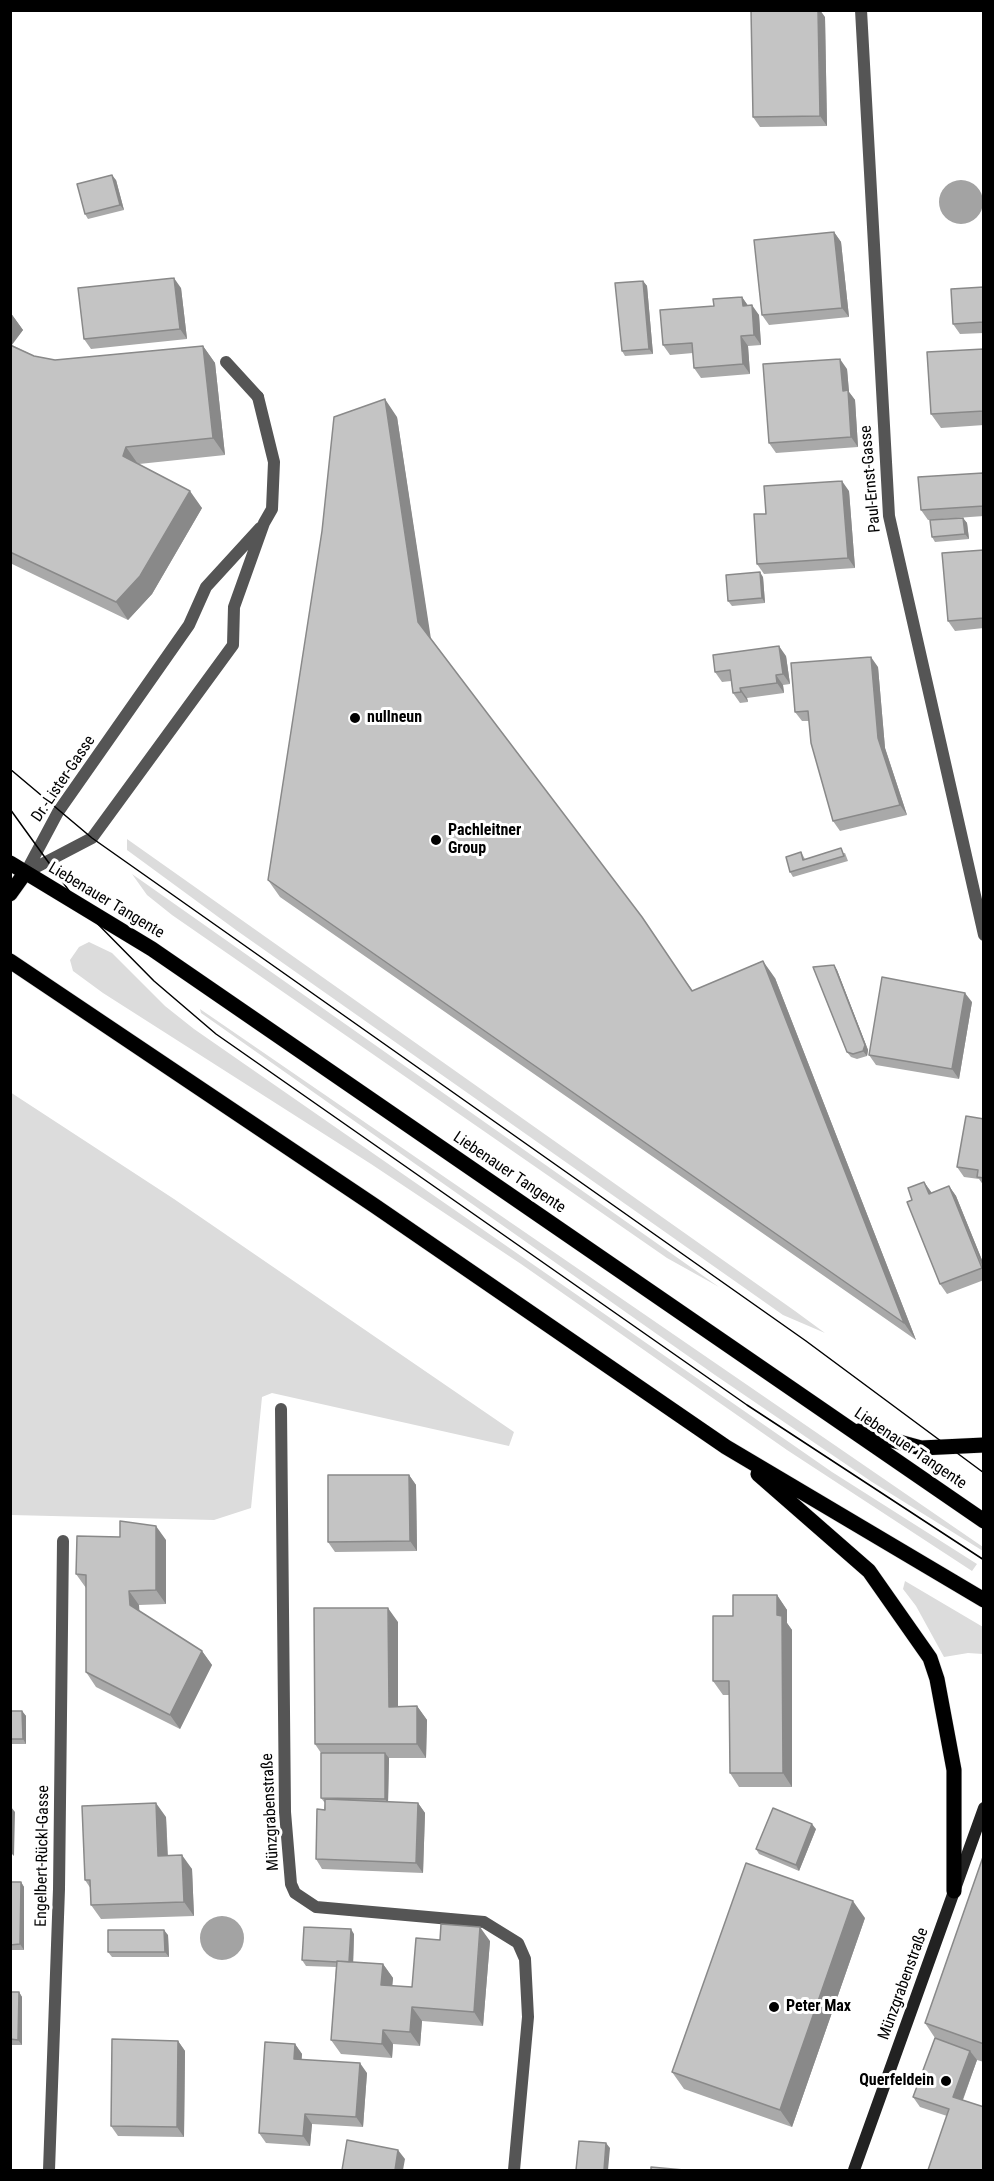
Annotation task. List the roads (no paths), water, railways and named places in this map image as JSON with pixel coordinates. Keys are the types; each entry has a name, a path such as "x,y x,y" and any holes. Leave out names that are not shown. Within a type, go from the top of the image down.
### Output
{"main road":[{"name":"Liebenauer Tangente","path":"10,863 152,949 984,1521"},
{"path":"10,894 25,873"},
{"path":"10,961 375,1206 726,1447 984,1600"},
{"path":"847,1428 921,1448 984,1446"},
{"path":"726,1447 869,1571 930,1658 937,1679 954,1770 954,1892"},
{"name":"Münzgrabenstraße","path":"854,2170 984,1808"}],"street":[{"name":"Paul-Ernst-Gasse","path":"861,10 889,516 893,546 984,935"},
{"name":"Dr.-Lister-Gasse","path":"25,873 92,838 233,645 234,607 264,523 272,509 274,462 258,397 226,362"},
{"name":"Dr.-Lister-Gasse","path":"25,873 58,812 189,625 206,587 264,523"},
{"name":"Münzgrabenstraße","path":"280,1410 285,1812 291,1884 295,1893 316,1907 484,1922 518,1943 525,1959 528,2018 514,2170"},
{"name":"Engelbert-Rückl-Gasse","path":"49,2170 59,1889 63,1541"}],"tram line":[{"path":"10,769 92,838 806,1341 984,1473"},
{"path":"10,809 80,906 154,981 216,1034 747,1405 984,1560"}],"place":[{"name":"nullneun","path":"355,718"},
{"name":"Pachleitner Group","path":"436,840"},
{"name":"Peter Max","path":"774,2007"},
{"name":"Querfeldein","path":"946,2081"}]}
